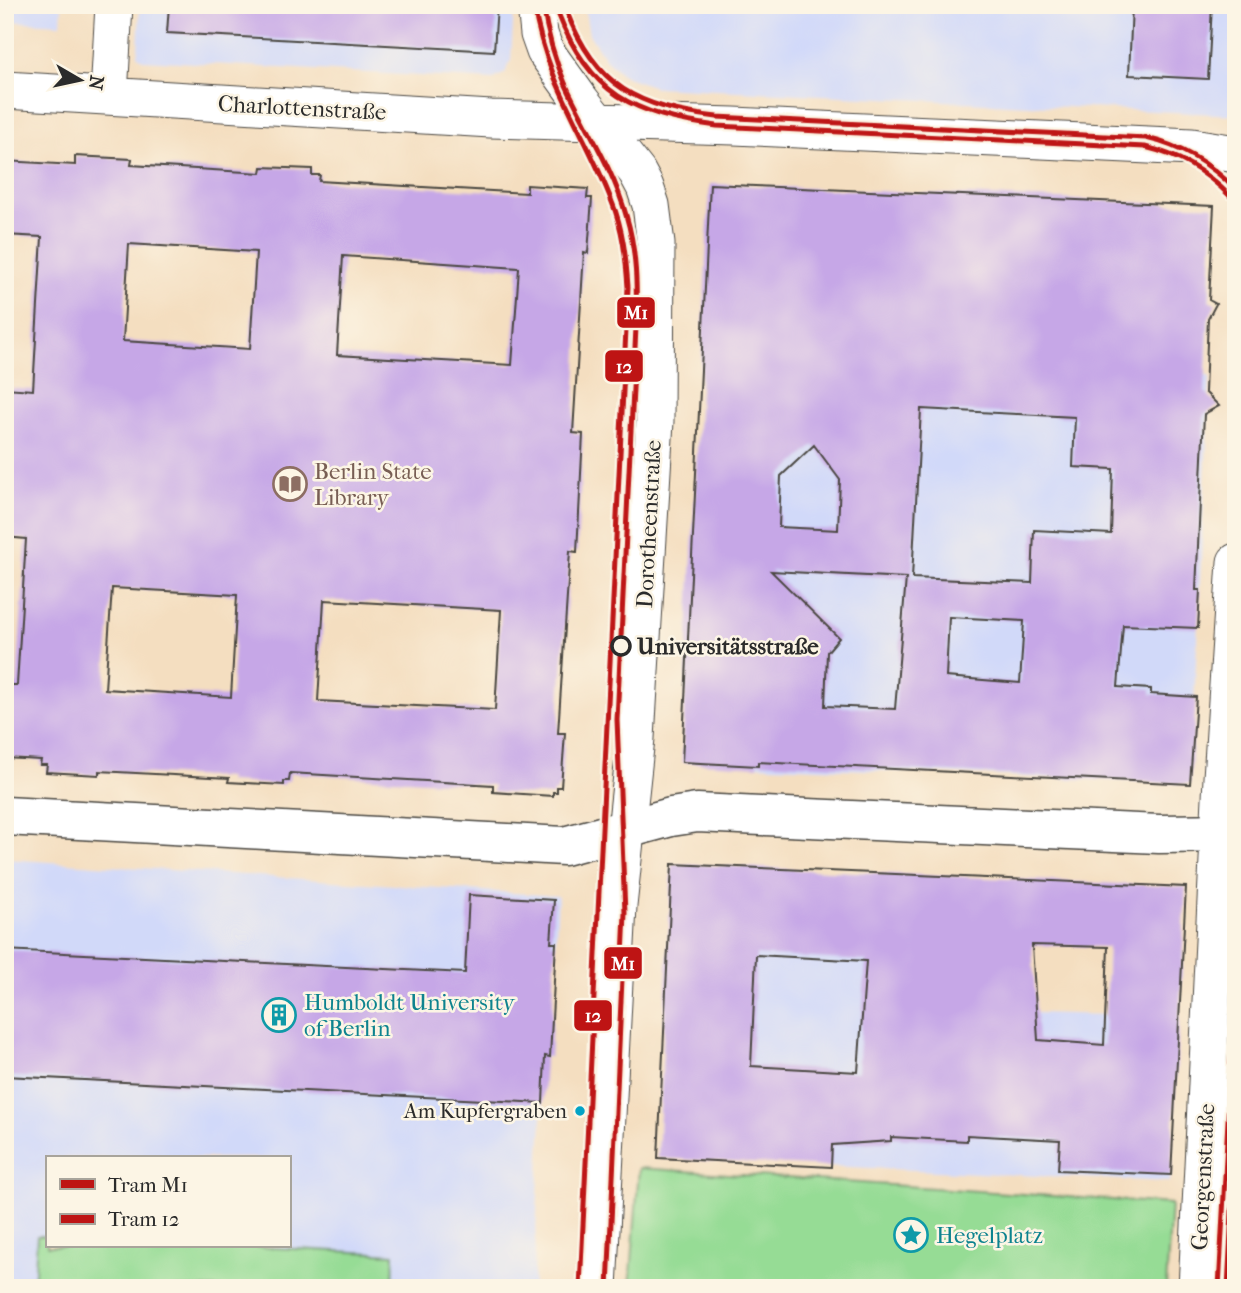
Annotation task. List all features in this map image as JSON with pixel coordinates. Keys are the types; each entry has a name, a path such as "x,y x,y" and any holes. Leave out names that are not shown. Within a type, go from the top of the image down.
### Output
{"street":[{"path":"109,96 114,5"},
{"name":"Dorotheenstraße","path":"536,5 539,34 545,51 637,172 645,187 651,205 656,244 655,421 636,738 618,906 598,1288"},
{"name":"Charlottenstraße","path":"5,90 478,119 734,126 1165,146 1236,154"},
{"name":"Georgenstraße","path":"1197,1288 1228,833 1236,562"},
{"path":"5,816 564,846 671,817 697,813 1159,834 1228,833"}],"shaded area":[{"path":"5,5 62,5 61,24 5,21"},
{"path":"140,5 514,5 511,60 505,73 492,80 144,60 138,56"},
{"path":"584,5 1236,5 1236,115 655,87 624,76 605,59 589,34"},
{"path":"710,184 1214,206 1206,375 1210,377 1190,784 682,762"},
{"path":"5,859 558,896 550,1057 545,1057 533,1288 5,1288"},
{"path":"672,864 873,873 866,995 1036,1013 1105,1015 1108,949 1183,953 1170,1182 658,1158"}],"green space":[{"name":"Hegelplatz","path":"639,1168 1171,1204 1166,1288 630,1288"},
{"path":"37,1236 46,1236 46,1248 276,1248 394,1254 393,1288 34,1288"}],"building":[{"path":"169,5 497,5 494,51 167,33"},
{"path":"1132,5 1212,5 1208,79 1129,75"},
{"name":"Berlin State Library","path":"75,156 132,159 131,165 261,173 262,167 312,169 312,175 320,175 319,181 527,193 527,185 588,189 587,198 592,198 588,253 584,252 573,433 583,434 577,552 570,551 558,733 565,733 561,787 557,787 553,796 493,792 493,785 290,773 289,781 284,781 284,785 228,782 229,778 99,771 99,775 46,772 47,765 40,765 41,760 5,758 5,685 17,685 26,539 5,537 5,388 33,390 42,237 5,235 5,161 75,165","holes":["129,244 256,252 250,349 123,341","343,256 519,268 512,365 337,355","112,588 237,595 231,697 105,689","324,600 501,610 495,710 318,701"]},
{"path":"710,184 1214,206 1209,300 1216,304 1208,319 1205,392 1219,406 1204,414 1196,590 1200,590 1198,628 1123,625 1118,687 1151,689 1151,694 1196,697 1190,784 758,762 758,766 682,762","holes":["921,409 1075,417 1073,467 1113,469 1111,534 1034,530 1032,583 912,578","814,445 840,480 838,530 779,527 781,476","771,571 906,578 895,709 825,706 827,652 839,638","949,617 1024,621 1020,683 946,677"]},
{"path":"672,864 1186,887 1171,1175 1058,1170 1060,1140 967,1135 967,1141 891,1137 891,1141 832,1145 831,1167 658,1158","holes":["1032,945 1108,947 1104,1045 1038,1040","756,955 866,961 858,1072 751,1066"]},
{"name":"Humboldt University of Berlin","path":"469,895 554,900 551,943 556,943 550,1057 545,1056 543,1103 5,1076 5,950 465,973"}],"tram line":[{"name":"M1","path":"543,5 551,45 561,74 620,198 630,229 636,270 636,327 617,720 625,913 608,1288"},
{"name":"12","path":"534,6 557,83 616,212 628,287 580,1288"},
{"name":"M1","path":"566,10 578,37 606,75 623,89 664,107 717,117 1146,138 1195,157 1236,190"},
{"name":"12","path":"558,13 570,41 600,81 618,96 638,107 662,115 717,126 1145,147 1191,165 1230,196"},
{"name":"M1","path":"1219,1288 1236,971"},
{"name":"12","path":"1228,1288 1236,1137"}],"place":[{"name":"Berlin State Library","path":"290,484"},
{"name":"Universitätsstraße","path":"621,646"},
{"name":"Humboldt University of Berlin","path":"279,1015"},
{"name":"Am Kupfergraben","path":"580,1111"},
{"name":"Hegelplatz","path":"911,1235"}]}
